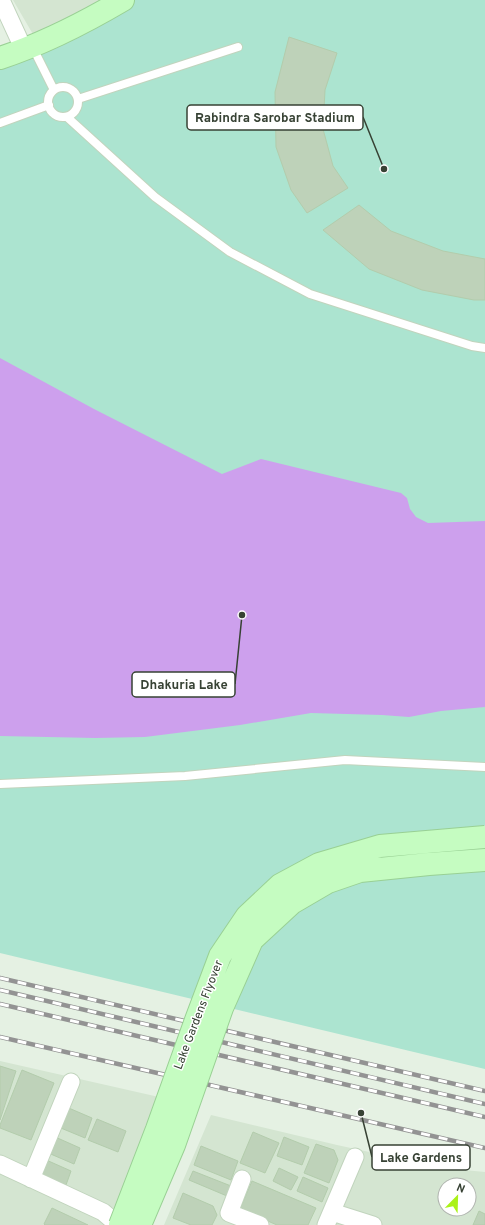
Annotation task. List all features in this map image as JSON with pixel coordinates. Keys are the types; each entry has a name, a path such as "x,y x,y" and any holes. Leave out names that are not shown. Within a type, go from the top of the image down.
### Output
{"main road":[{"path":"0,58 28,48 96,16 123,0"},
{"name":"Lake Gardens Flyover","path":"119,1225 157,1129 220,956 247,916 280,885 319,864 380,846 485,838"},
{"name":"Lake Gardens Flyover","path":"140,1225 174,1145 222,1008 252,940 292,903 328,882 360,871 485,860"}],"street":[{"path":"1,0 28,48"},
{"path":"32,1178 71,1082"},
{"path":"356,1157 329,1218 373,1225"},
{"path":"0,1164 103,1212 119,1225"},
{"path":"242,1179 226,1219 260,1225"}],"lane":[{"path":"78,99 238,47"},
{"path":"28,48 54,90"},
{"path":"60,86 70,88 77,94 78,99 79,104 75,113 67,117 57,116 50,110 48,100 52,91 60,86"},
{"path":"0,123 49,105"},
{"path":"67,117 155,197 230,252 310,294 472,346 485,348"},
{"path":"0,784 185,776 345,760 485,766"}],"shaded area":[{"path":"13,0 130,0 41,48"},
{"path":"0,358 94,409 222,474 261,459 401,493 407,498 410,509 416,517 428,523 485,521 485,707 441,711 409,717 311,713 240,725 145,737 95,738 0,736"},
{"path":"0,1061 159,1097 116,1209 0,1160"},
{"path":"211,1115 443,1168 485,1172 485,1225 164,1225"},
{"path":"0,1171 99,1215 106,1225 0,1225"}],"green space":[{"path":"130,0 485,0 485,1069 0,953 0,65"}],"building":[{"path":"289,37 337,53 325,90 323,129 333,166 348,188 307,213 291,190 276,147 275,92"},
{"path":"359,205 391,231 443,251 485,259 485,300 474,300 422,290 369,269 323,230"},
{"path":"0,1066 16,1071 0,1120"},
{"path":"22,1070 54,1083 31,1140 0,1128"},
{"path":"64,1106 92,1118 85,1138 56,1126"},
{"path":"97,1119 126,1131 118,1152 88,1140"},
{"path":"253,1132 279,1143 265,1173 240,1163"},
{"path":"53,1136 80,1148 74,1164 46,1152"},
{"path":"284,1137 309,1147 302,1165 277,1156"},
{"path":"316,1144 334,1150 338,1160 329,1183 304,1173"},
{"path":"201,1146 238,1161 231,1180 194,1165"},
{"path":"44,1159 71,1171 66,1185 38,1174"},
{"path":"279,1168 298,1177 291,1190 273,1181"},
{"path":"193,1171 231,1186 227,1196 189,1180"},
{"path":"303,1177 328,1188 322,1202 297,1191"},
{"path":"252,1181 316,1208 308,1225 277,1225 240,1209"},
{"path":"183,1193 213,1206 217,1215 212,1225 191,1225 173,1218"},
{"path":"52,1208 88,1225 45,1225 44,1224"},
{"path":"479,1211 485,1214 485,1225 473,1225"}],"railway":[{"path":"0,978 485,1091"},
{"path":"0,990 485,1104"},
{"path":"0,1004 485,1117"},
{"path":"0,1037 485,1148"}],"place":[{"name":"Rabindra Sarobar Stadium","path":"384,169"},
{"name":"Dhakuria Lake","path":"242,615"},
{"name":"Lake Gardens","path":"361,1113"}]}
